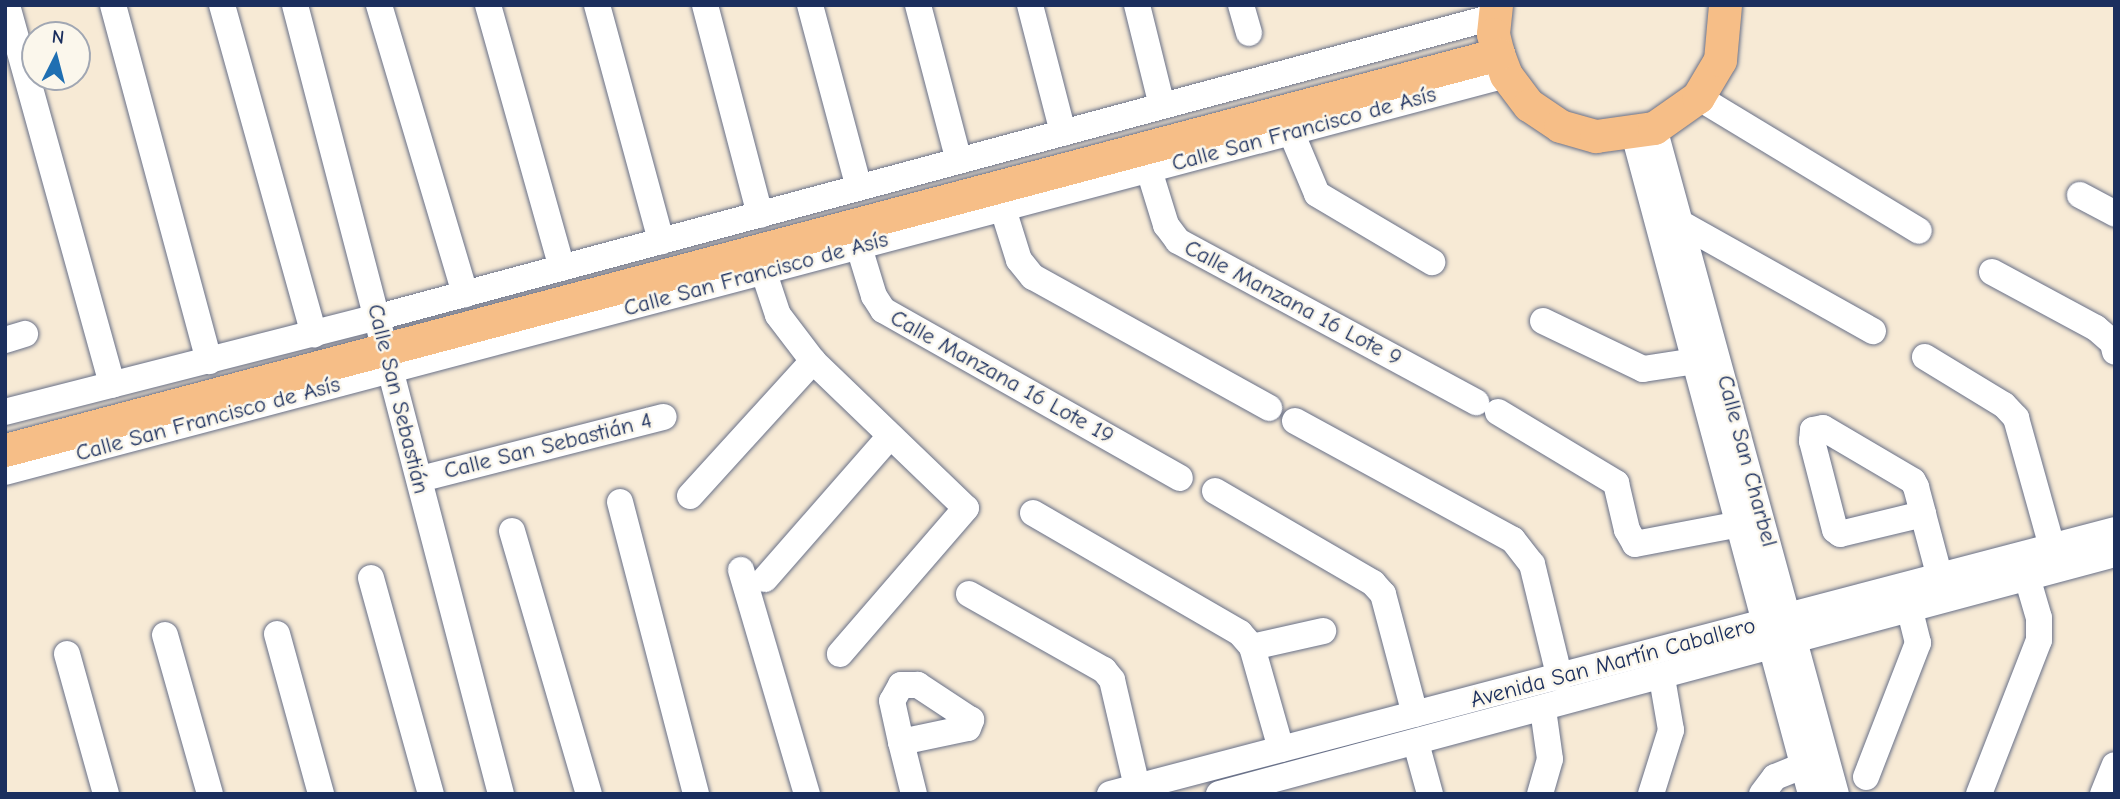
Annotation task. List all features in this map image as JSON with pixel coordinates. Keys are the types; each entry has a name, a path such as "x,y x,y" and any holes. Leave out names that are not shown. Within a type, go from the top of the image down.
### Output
{"main road":[{"path":"1497,37 1529,105 1560,126 1596,136 1644,131 1698,97 1720,60 1725,5"},
{"name":"Calle San Francisco de Asís","path":"5,450 1497,37"},
{"name":"Calle San Francisco de Asís","path":"7,413 391,342"}],"street":[{"path":"113,5 209,360"},
{"path":"222,5 314,334"},
{"name":"Calle San Sebastián","path":"295,5 391,342 432,475 517,794"},
{"name":"Calle San Sebastián","path":"314,5 391,342 501,794"},
{"path":"379,5 466,294"},
{"path":"488,5 562,268"},
{"path":"597,5 661,241"},
{"path":"705,5 760,215"},
{"path":"810,5 859,188"},
{"path":"918,5 959,161"},
{"path":"1030,5 1063,133"},
{"path":"1137,5 1162,106"},
{"path":"1241,5 1249,33"},
{"path":"8,9 112,386"},
{"name":"Calle San Francisco de Asís","path":"5,472 391,342 764,272 1291,132 1497,37"},
{"name":"Calle San Francisco de Asís","path":"7,413 314,334 391,342 466,294 1162,106 1497,37"},
{"path":"1698,97 1919,231"},
{"name":"Calle San Charbel","path":"1644,131 1682,224 1780,632 1811,794"},
{"name":"Calle San Charbel","path":"1644,131 1696,361 1740,524 1836,794"},
{"path":"1291,132 1317,194 1432,262"},
{"name":"Calle Manzana 16 Lote 9","path":"1149,170 1166,225 1178,241 1487,407 1616,483 1627,530 1635,544 1740,524"},
{"path":"2080,195 2115,214"},
{"path":"1003,209 1019,260 1033,277 1269,408"},
{"path":"1682,224 1873,331"},
{"name":"Calle Manzana 16 Lote 19","path":"859,247 873,296 883,310 1180,478"},
{"path":"764,272 778,315 813,361 966,508 840,654"},
{"path":"1992,272 2096,328 2113,343 2115,352"},
{"path":"1543,321 1643,369 1696,361"},
{"path":"1925,357 2004,405 2017,418 2052,547"},
{"path":"690,496 813,361"},
{"name":"Calle San Sebastián 4","path":"432,475 664,417"},
{"path":"1295,421 1513,540 1532,564 1560,679"},
{"path":"1923,514 1840,534 1835,530 1812,441 1814,430 1823,428 1909,478 1923,514 1940,578"},
{"path":"807,794 753,574 890,436"},
{"path":"1215,491 1373,583 1383,594 1415,714"},
{"path":"620,502 696,794"},
{"path":"1032,513 1240,633 1252,648 1281,749"},
{"name":"Avenida San Martín Caballero","path":"1219,794 1298,784 1416,743 1662,678 1780,632 1940,578 2115,530"},
{"path":"512,531 589,794"},
{"name":"Avenida San Martín Caballero","path":"1110,794 1137,787 1172,786 1281,749 1560,679 1780,632 1910,610 2115,554"},
{"path":"1979,794 2039,640 2039,618 2026,577"},
{"path":"371,578 431,794"},
{"path":"969,594 1104,670 1112,680 1137,787"},
{"path":"1866,777 1918,643 1910,610"},
{"path":"1252,648 1323,631"},
{"path":"277,634 321,794"},
{"path":"165,635 210,794"},
{"path":"67,654 106,794"},
{"path":"1651,794 1671,730 1662,678"},
{"path":"1540,794 1550,759 1543,709"},
{"path":"901,742 914,794"},
{"path":"1416,743 1430,794"},
{"path":"1762,794 1775,777 1804,765"},
{"path":"2103,794 2115,765"}]}
